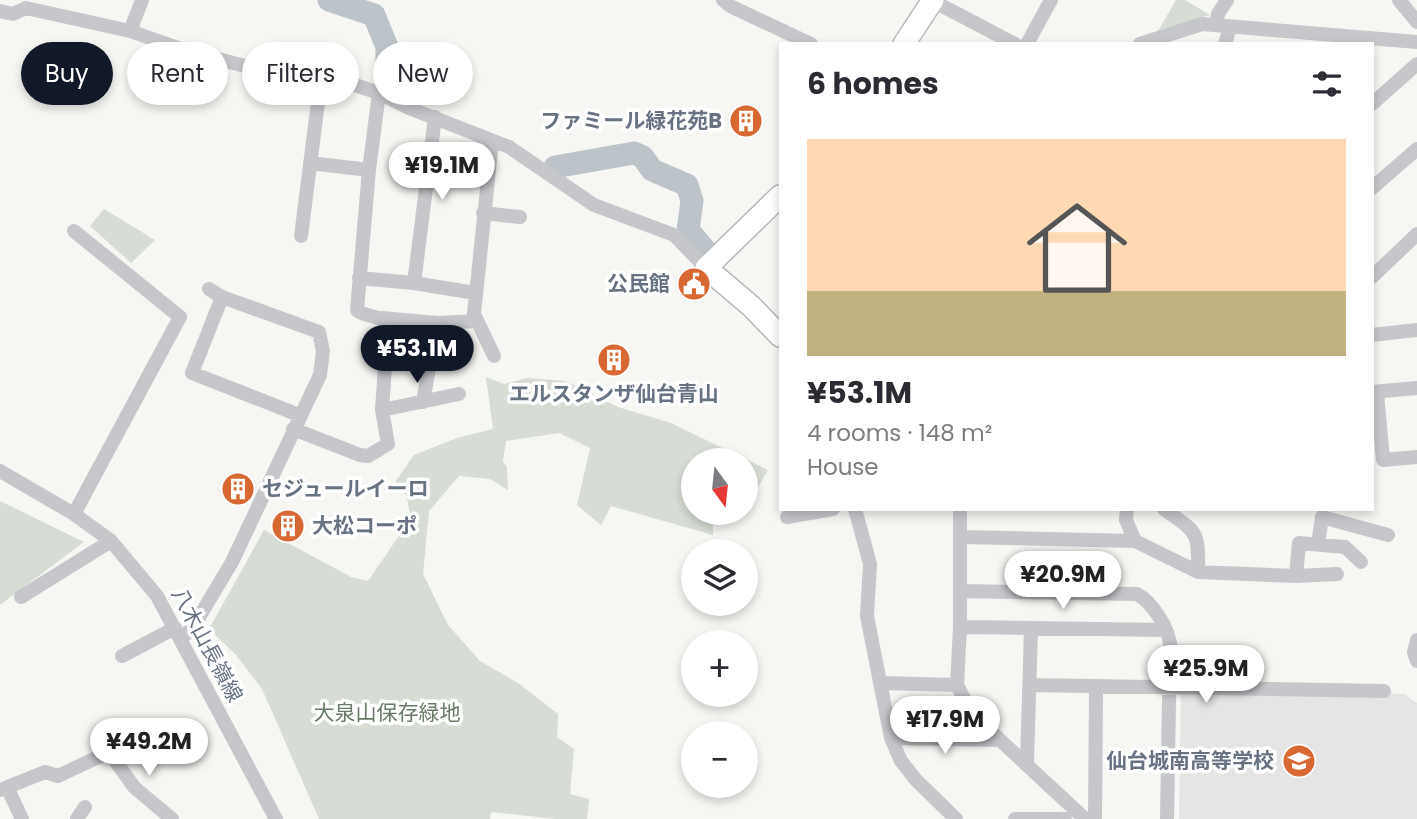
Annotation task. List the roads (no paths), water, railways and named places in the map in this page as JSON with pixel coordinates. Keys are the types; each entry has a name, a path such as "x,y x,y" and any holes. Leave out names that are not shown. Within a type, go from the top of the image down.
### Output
{"street":[{"path":"130,31 142,0"},
{"path":"905,42 932,0 1011,42"},
{"path":"1028,42 1051,0"},
{"path":"1226,42 1218,14 1227,0"},
{"path":"725,1 807,42"},
{"path":"1403,1 1417,22"},
{"path":"0,11 13,14 28,4 130,31 184,50 242,65"},
{"path":"1146,42 1202,24 1345,40 1417,42"},
{"path":"1374,102 1417,64"},
{"path":"301,236 318,105"},
{"path":"377,105 357,310 362,315 382,318 437,323 477,321"},
{"path":"407,105 509,147 593,205 674,235 779,335"},
{"path":"414,283 435,117"},
{"path":"492,141 474,314 494,356"},
{"path":"1374,186 1417,149"},
{"path":"310,163 369,170"},
{"path":"706,268 779,201"},
{"path":"483,213 520,217"},
{"path":"74,231 180,317 74,514"},
{"path":"1374,274 1417,233"},
{"path":"359,278 475,293"},
{"path":"122,656 192,629 232,562 296,422 320,375 323,351 319,332 215,293 192,373 296,422 360,455 368,456 388,444 383,410 388,324 382,318"},
{"path":"1374,335 1414,330 1417,317"},
{"path":"422,402 437,323"},
{"path":"1417,388 1374,392 1383,460 1417,457"},
{"path":"383,410 459,394"},
{"name":"八木山長嶺線","path":"0,471 74,514 111,541 157,596 276,819"},
{"path":"787,517 822,511"},
{"path":"856,511 870,564 867,616 891,737 901,761 916,780 956,819"},
{"path":"960,511 957,685 972,714 1085,819"},
{"path":"1126,511 1126,520 1135,541"},
{"path":"1167,511 1195,531 1199,544 1198,572"},
{"path":"1318,544 1322,517 1388,535"},
{"path":"961,537 1135,541 1198,572 1296,576 1337,574"},
{"path":"21,597 111,541"},
{"path":"1296,576 1299,543 1345,547 1361,562"},
{"path":"960,591 1137,594 1151,604 1170,643 1167,819"},
{"path":"960,628 1165,630"},
{"path":"1027,763 1031,628"},
{"path":"1417,640 1414,652 1417,661"},
{"path":"882,683 957,685"},
{"path":"1030,685 1384,691"},
{"path":"1096,686 1096,819"},
{"path":"891,737 1000,740"},
{"path":"22,819 4,788 45,772 58,776 109,752 134,787 172,819"},
{"path":"1015,819 1065,819"}],"waterway":[{"path":"329,0 374,15 385,42"},
{"path":"555,167 634,153 643,157 652,170 687,185 692,201 688,230 705,250"}],"place":[{"name":"ファミール緑花苑B","path":"746,121"},
{"name":"公民館","path":"694,284"},
{"name":"エルスタンザ仙台青山","path":"614,360"},
{"name":"セジュールイーロ","path":"238,489"},
{"name":"大松コーポ","path":"288,526"},
{"name":"仙台城南高等学校","path":"1299,761"}],"park label":[{"name":"大泉山保存緑地","path":"387,713"}]}
